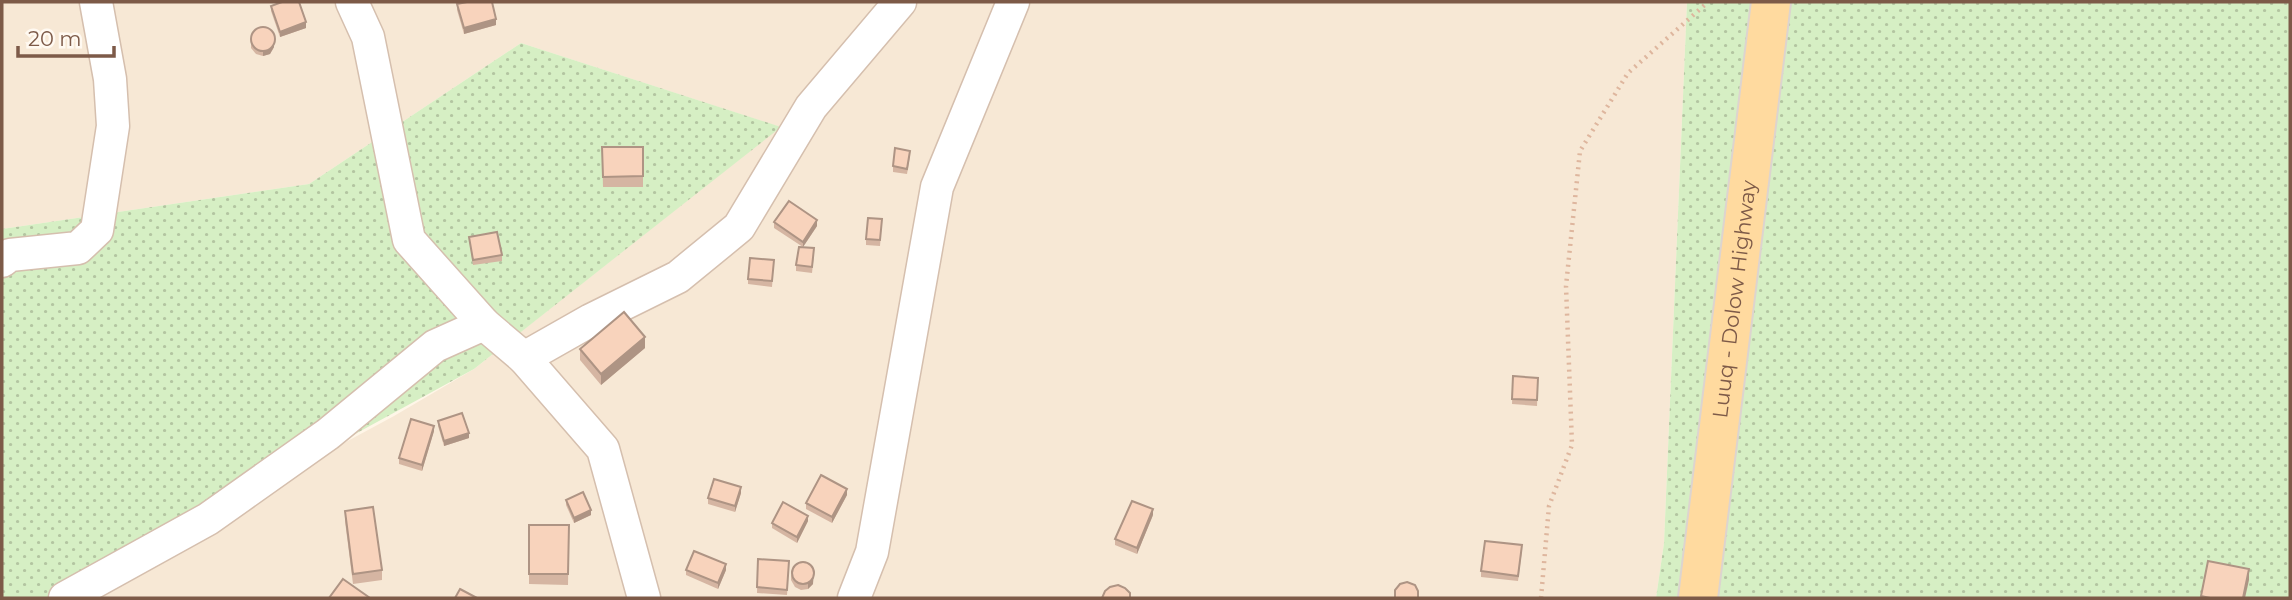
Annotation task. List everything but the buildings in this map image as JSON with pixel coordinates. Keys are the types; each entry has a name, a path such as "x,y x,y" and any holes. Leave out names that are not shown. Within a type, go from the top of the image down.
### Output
{"main road":[{"name":"Luuq - Dolow Highway","path":"1698,598 1771,2"}],"street":[{"path":"2,261 10,255 78,248 97,230 114,126 110,79 96,2"},
{"path":"352,2 368,37 409,240 484,324 524,358 603,449 644,598"},
{"path":"524,358 591,320 678,277 739,228 811,107 900,2"},
{"path":"854,598 872,552 937,187 1012,2"},
{"path":"65,598 208,519 328,434 435,346 484,324"}],"path":[{"path":"1541,598 1549,506 1572,445 1566,286 1580,151 1628,74 1708,2"}],"shaded area":[{"path":"2,2 1687,2 1664,543 1656,598 57,598 394,416 474,369 780,127 521,43 309,184 2,229"}],"green space":[{"path":"1687,2 2290,2 2290,598 1656,598 1664,543"},
{"path":"521,43 781,127 474,369 55,598 2,598 2,229 309,184"}]}
